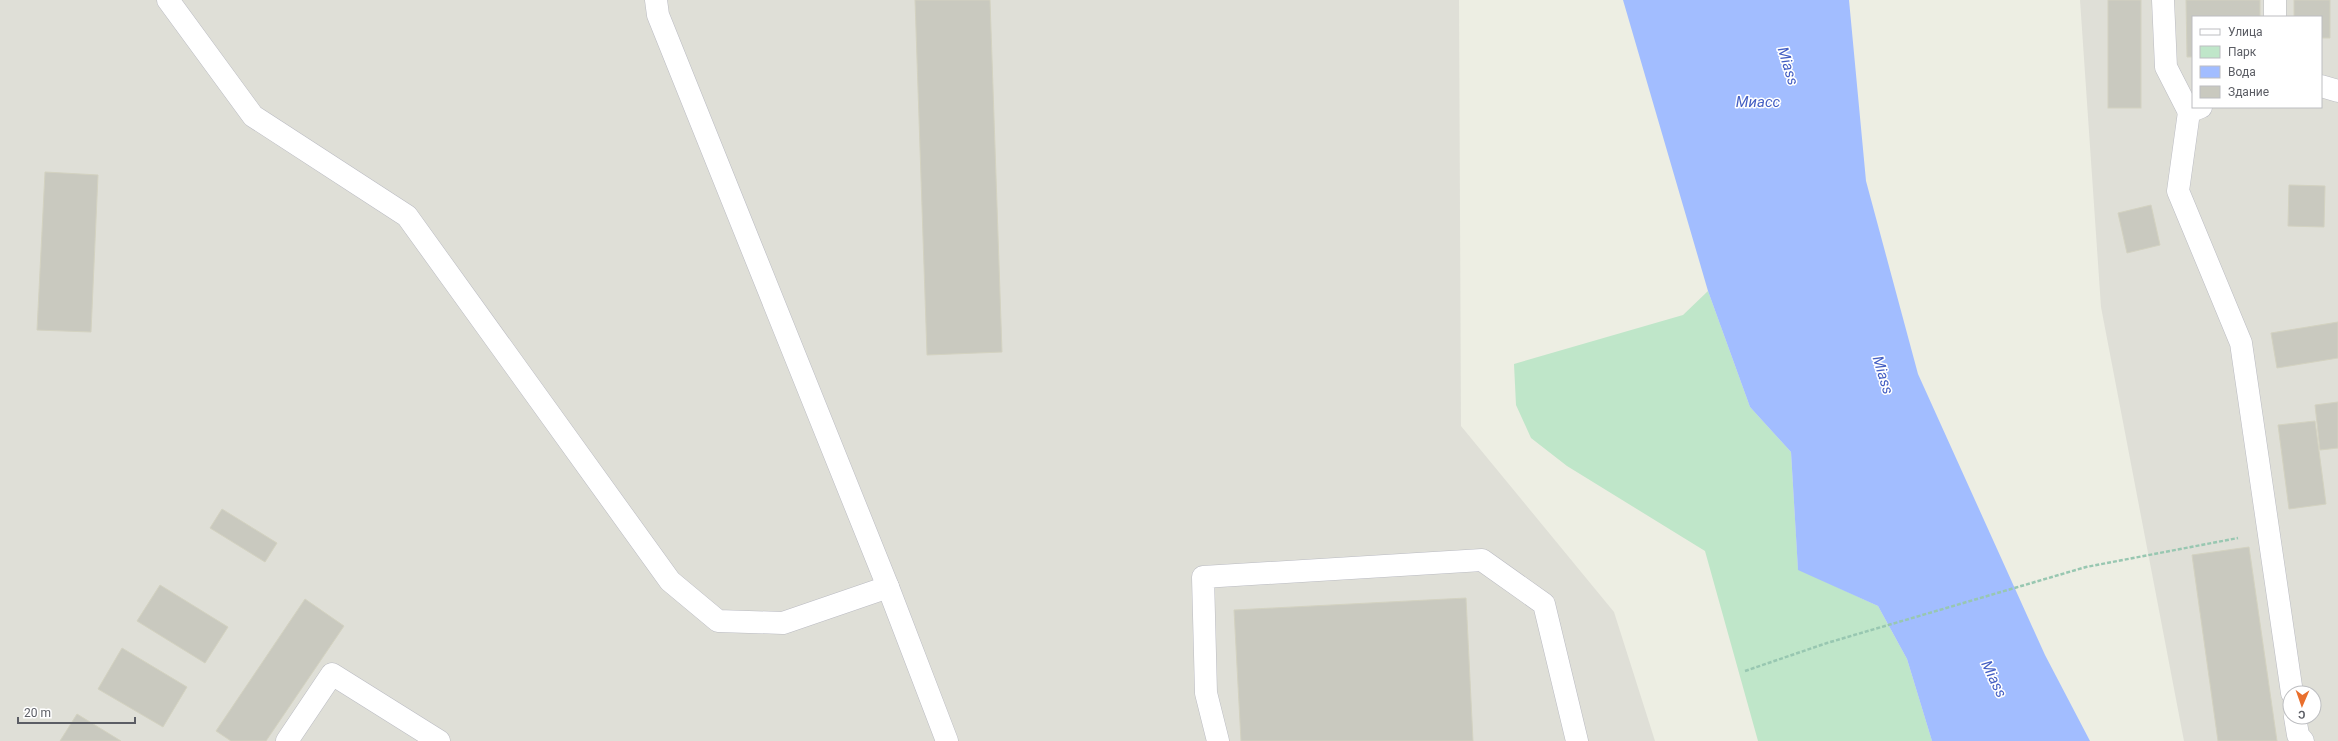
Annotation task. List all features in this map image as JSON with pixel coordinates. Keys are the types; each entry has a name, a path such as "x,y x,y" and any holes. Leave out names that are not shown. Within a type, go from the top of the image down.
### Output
{"lane":[{"path":"168,0 252,116 407,216 670,581 718,621 783,623 888,587"},
{"path":"656,0 658,15 888,587 947,741"},
{"path":"2163,0 2166,67 2192,106"},
{"path":"2275,0 2275,16"},
{"path":"2322,86 2338,91"},
{"path":"2195,110 2178,191 2241,343 2291,685"},
{"path":"1218,741 1206,694 1203,577 1482,560 1544,604 1577,741"},
{"path":"287,741 332,674 439,741"},
{"path":"2296,725 2298,735 2303,741"}],"path":[{"path":"1745,671 1827,643 2086,567 2268,533"}],"shaded area":[{"path":"0,0 1459,0 1461,426 1614,612 1655,741 0,741"},
{"path":"2080,0 2338,0 2338,741 2184,741 2101,307"}],"green space":[{"path":"1708,291 1750,407 1791,452 1798,569 1878,606 1907,659 1932,741 1758,741 1705,551 1567,466 1531,438 1516,405 1514,364 1683,315"}],"water":[{"name":"Миасс","path":"1623,0 1849,0 1866,181 1918,374 2045,655 2090,741 1932,741 1907,659 1878,606 1798,570 1791,452 1750,407 1708,291"}],"building":[{"path":"915,0 990,0 1002,352 927,355"},
{"path":"2108,0 2141,0 2141,108 2108,108"},
{"path":"2186,0 2260,0 2260,16 2192,16 2192,57 2187,57"},
{"path":"2294,0 2330,0 2330,38 2322,38 2322,16 2294,16"},
{"path":"45,172 98,175 91,332 37,330"},
{"path":"2289,185 2325,186 2324,227 2288,226"},
{"path":"2151,205 2160,245 2127,253 2118,213"},
{"path":"2338,322 2338,358 2277,368 2271,333"},
{"path":"2338,402 2338,448 2320,450 2315,405"},
{"path":"2315,421 2326,504 2289,509 2278,425"},
{"path":"222,509 277,543 265,562 210,528"},
{"path":"2249,547 2277,741 2218,741 2192,555"},
{"path":"160,585 228,627 205,663 137,621"},
{"path":"1466,598 1473,741 1241,741 1234,610"},
{"path":"305,599 344,626 266,741 231,741 216,731"},
{"path":"122,648 187,687 163,727 98,689"},
{"path":"77,714 121,741 60,741"}],"water label":[{"name":"Miass","path":"1788,66"},
{"name":"Miass","path":"1883,375"},
{"name":"Miass","path":"1994,679"}]}
